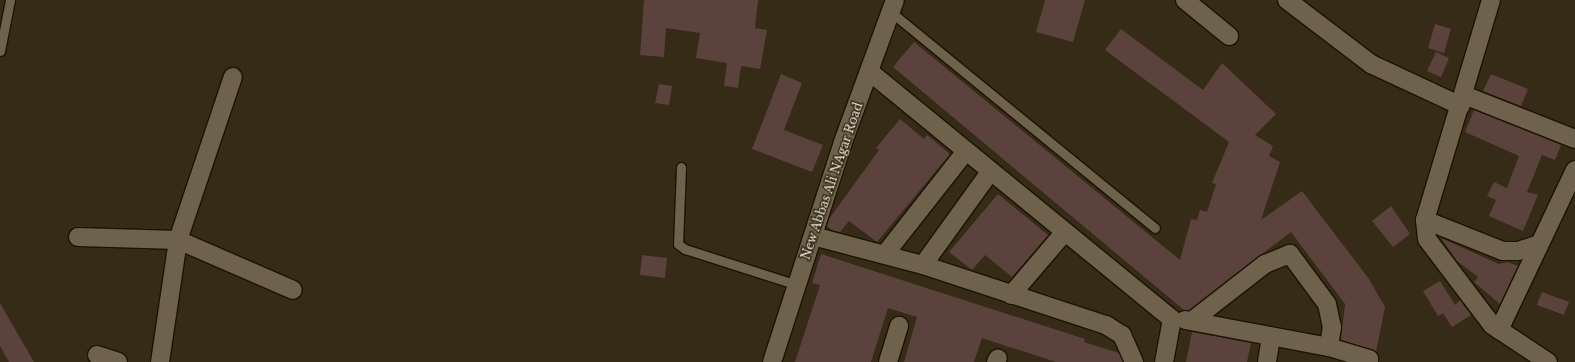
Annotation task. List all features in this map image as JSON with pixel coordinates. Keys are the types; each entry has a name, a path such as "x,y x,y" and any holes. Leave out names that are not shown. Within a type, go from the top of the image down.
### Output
{"street":[{"path":"1288,0 1370,64 1462,100 1575,139"},
{"path":"1491,0 1425,220 1432,250 1499,330 1548,362"},
{"path":"1196,3 1229,36"},
{"name":"New Abbas Ali NAgar Road","path":"772,362 813,236 893,6"},
{"path":"870,72 1064,233 1172,319 1193,320 1271,337 1329,347 1369,359 1368,362"},
{"path":"160,362 178,240 233,77"},
{"path":"885,254 966,151"},
{"path":"1499,330 1537,245 1575,170"},
{"path":"923,265 990,172"},
{"path":"1425,220 1503,251 1518,251 1537,245"},
{"path":"1011,295 1064,233"},
{"path":"813,236 923,265 1106,325 1122,335 1134,362"},
{"path":"78,237 178,240 293,290"},
{"path":"1193,320 1265,264 1290,254 1328,304 1332,327 1329,347"},
{"path":"1164,362 1172,319"},
{"path":"888,362 899,326"},
{"path":"1267,362 1271,337"},
{"path":"97,355 118,362"}],"lane":[{"path":"0,51 10,0"},
{"path":"893,6 1155,228"},
{"path":"681,167 678,244 685,249 797,285"}],"building":[{"path":"644,0 758,0 755,28 767,30 760,69 741,66 738,88 724,86 727,63 696,58 700,33 666,28 664,57 640,55"},
{"path":"1045,0 1085,0 1073,42 1036,32"},
{"path":"1435,24 1451,29 1444,53 1428,48"},
{"path":"1121,29 1203,90 1222,63 1276,114 1255,135 1273,146 1269,156 1280,162 1261,220 1302,191 1369,279 1385,307 1376,352 1341,340 1345,304 1291,232 1189,310 1184,310 893,67 914,42 1180,260 1191,219 1197,220 1200,210 1207,212 1216,184 1212,183 1229,142 1105,50"},
{"path":"1436,52 1449,58 1441,77 1427,71"},
{"path":"781,74 802,83 784,130 823,145 812,172 752,149"},
{"path":"1491,74 1528,89 1521,106 1483,91"},
{"path":"659,84 672,86 669,105 655,103"},
{"path":"1474,110 1561,145 1555,160 1542,155 1527,192 1538,195 1523,231 1489,216 1496,200 1487,196 1494,182 1507,188 1519,156 1465,132"},
{"path":"900,119 924,139 927,135 950,154 877,242 849,221 840,232 832,230 827,226 829,219 879,150 876,148"},
{"path":"998,194 1048,235 1012,277 985,255 972,270 949,252"},
{"path":"1391,206 1410,234 1393,247 1372,221"},
{"path":"1441,238 1499,264 1508,262 1518,266 1500,304 1474,282 1478,277 1457,261"},
{"path":"821,254 1085,339 1084,342 1119,353 1123,362 1056,362 982,338 974,362 904,362 917,317 888,308 871,362 795,362 820,285 812,283"},
{"path":"642,255 667,258 665,278 640,275"},
{"path":"1440,281 1455,305 1460,300 1471,315 1452,327 1443,313 1438,316 1423,291"},
{"path":"1542,292 1569,302 1564,315 1537,305"},
{"path":"0,303 34,362 9,362 0,346"},
{"path":"1192,332 1251,343 1247,362 1186,362"}]}
